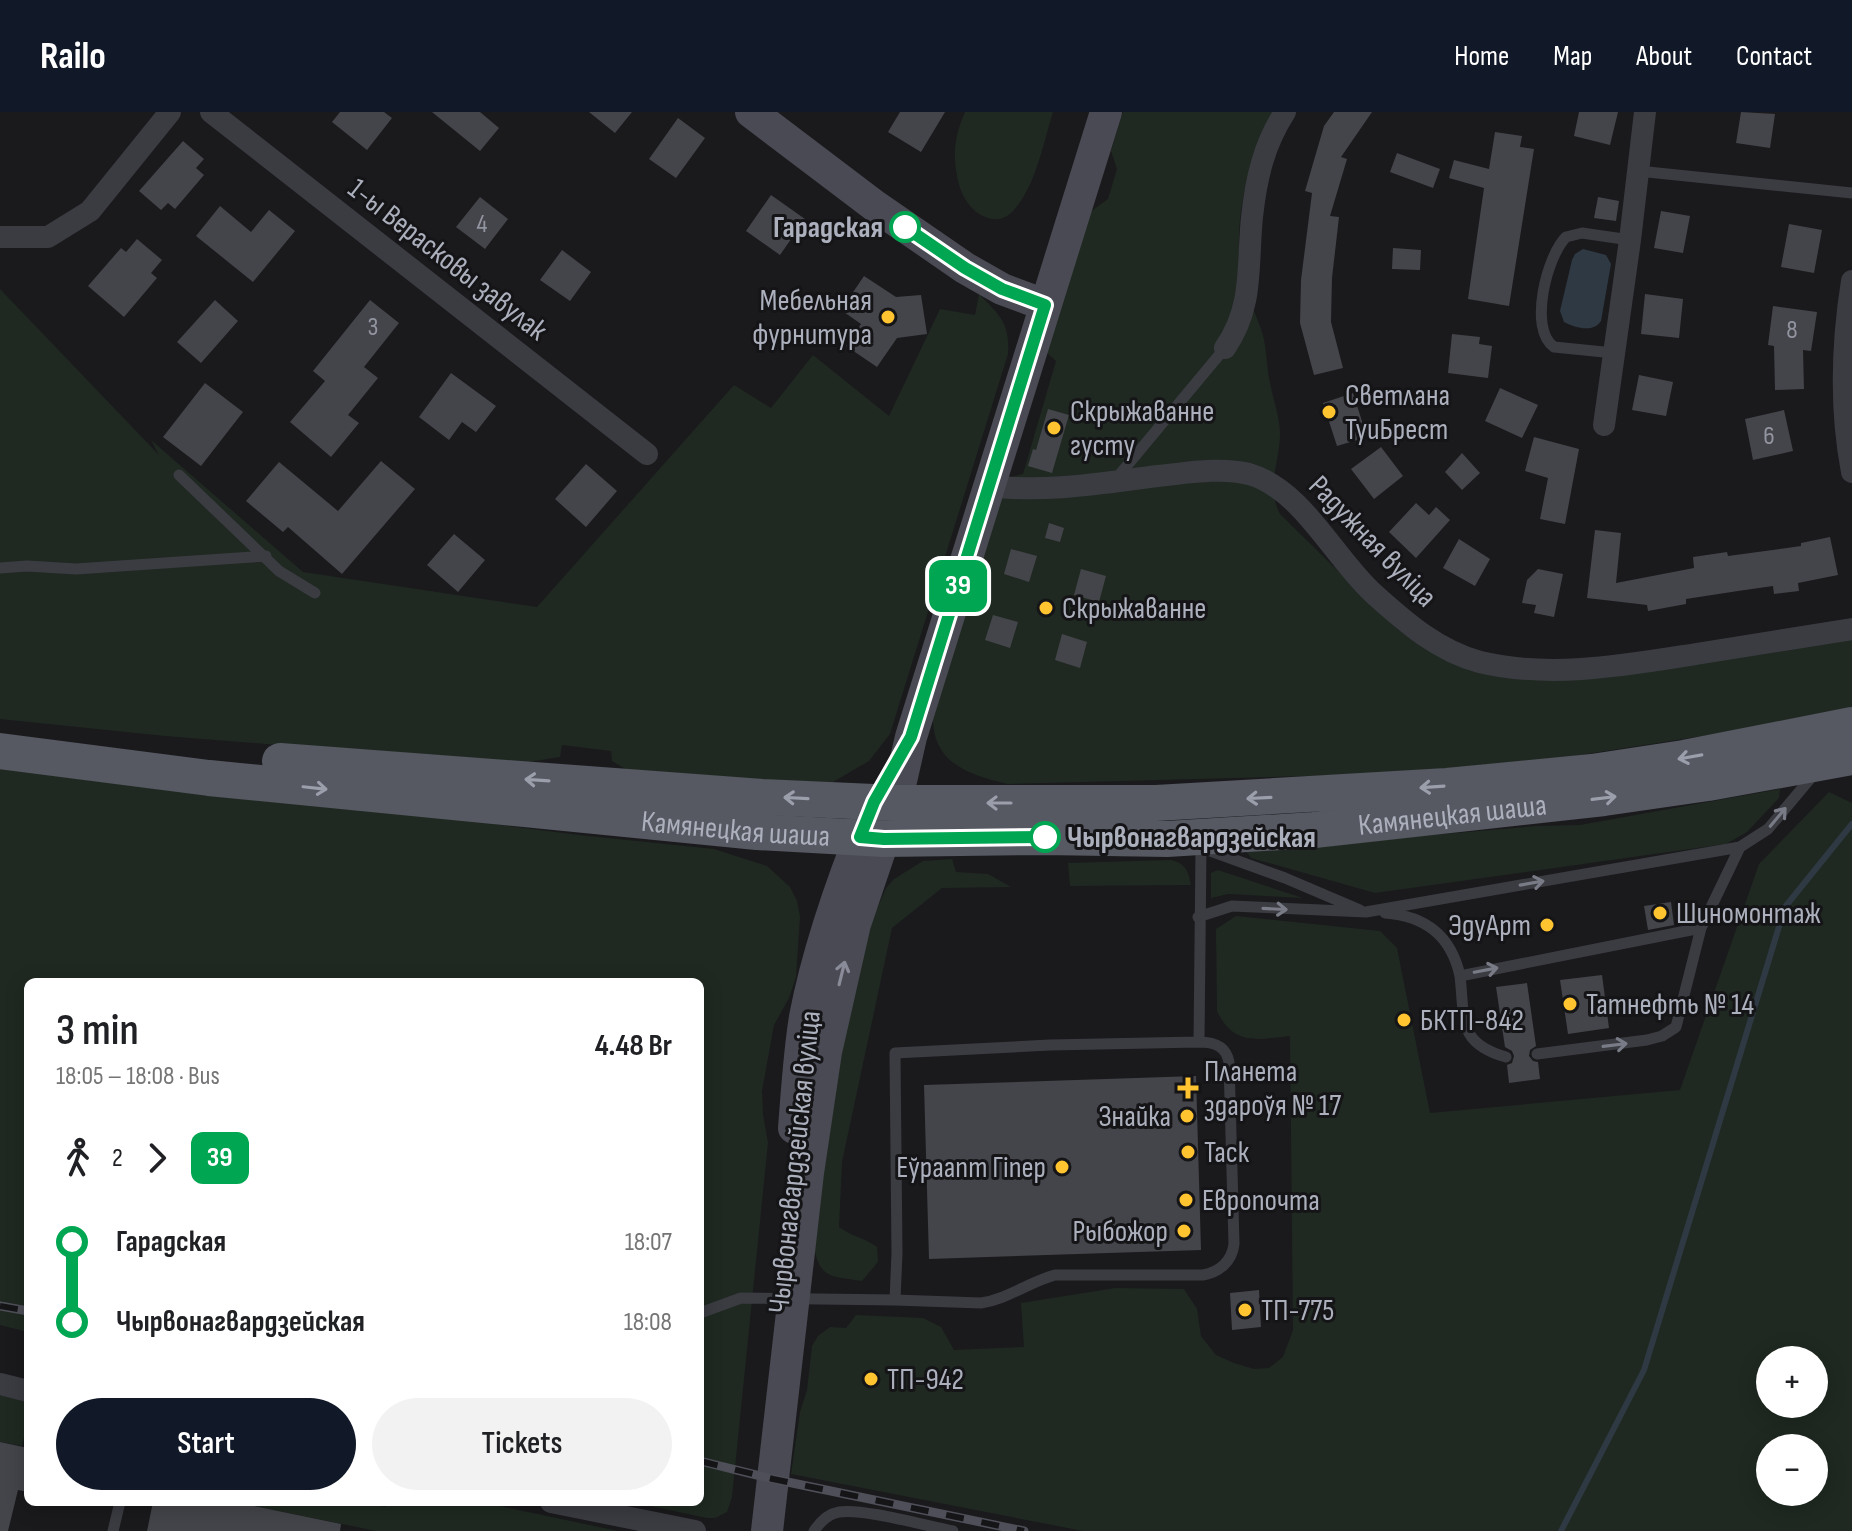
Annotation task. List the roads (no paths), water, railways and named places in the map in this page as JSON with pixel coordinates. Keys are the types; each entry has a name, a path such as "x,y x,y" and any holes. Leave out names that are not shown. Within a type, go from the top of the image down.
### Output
{"main road":[{"path":"751,112 875,206 965,268 1002,289 1045,305"},
{"name":"Чырвонагвардзейская вуліца","path":"754,1531 830,1030 872,838 911,737 1106,112"},
{"name":"Камянецкая шаша","path":"0,732 216,756 762,797 885,802 1156,803 1447,786 1592,772 1845,739"},
{"name":"Камянецкая шаша","path":"0,751 225,780 757,832 872,838 1045,837 1184,844 1430,819 1693,785 1845,739"},
{"name":"Чырвонагвардзейская вуліца","path":"767,1531 787,1299"}],"street":[{"path":"0,238 48,237 90,211 170,112"},
{"name":"1-ы Верасковы завулак","path":"211,112 647,454"},
{"path":"1225,348 1244,312 1252,218 1263,155 1285,112"},
{"path":"1604,425 1645,112"},
{"path":"1852,281 1844,350 1844,402 1852,472"},
{"name":"Радужная вуліца","path":"990,486 1050,489 1190,473 1246,473 1268,482 1294,502 1369,589 1404,621 1439,645 1478,661 1530,670 1635,663 1852,629"},
{"path":"0,1384 24,1390"},
{"path":"571,1506 695,1531"}],"lane":[{"path":"1638,171 1852,193"},
{"path":"1614,353 1554,347 1543,335 1542,310 1552,255 1566,237 1582,233 1630,240"},
{"path":"1113,482 1225,348"},
{"path":"179,475 279,571 315,593"},
{"path":"0,568 76,569 266,556"},
{"path":"1199,1042 1198,917 1184,844 1285,878 1366,912 1740,847 1768,829 1845,739"},
{"path":"1537,1054 1647,1040 1662,1036 1676,1027 1701,928 1740,847"},
{"path":"1198,917 1232,906 1407,915 1432,929 1451,949 1460,976 1469,1036 1483,1049 1506,1057"},
{"path":"1460,976 1701,928"},
{"path":"704,1312 741,1298 981,1303 995,1301 1055,1275 1203,1275 1218,1271 1230,1258 1234,1244 1229,1062 1225,1050 1219,1045 1199,1042 895,1053 895,1300"},
{"path":"113,1531 119,1506"},
{"path":"814,1531 827,1517 839,1512 862,1513 953,1531"}],"waterway":[{"path":"1561,1531 1644,1370 1785,907 1852,824"}],"railway":[{"path":"0,1306 24,1310"},
{"path":"704,1462 1024,1531"}],"place":[{"name":"Гарадская","path":"905,227"},
{"name":"Мебельная фурнитура","path":"888,317"},
{"name":"Светлана ТуиБрест","path":"1329,412"},
{"name":"Скрыжаванне густу","path":"1054,428"},
{"name":"Скрыжаванне","path":"1046,608"},
{"name":"Чырвонагвардзейская","path":"1045,837"},
{"name":"Шиномонтаж","path":"1660,913"},
{"name":"ЭдуАрт","path":"1547,925"},
{"name":"Татнефть № 14","path":"1570,1004"},
{"name":"БКТП-842","path":"1404,1020"},
{"name":"Планета здароўя № 17","path":"1188,1088"},
{"name":"Знайка","path":"1187,1116"},
{"name":"Таск","path":"1188,1152"},
{"name":"Еўраапт Гіпер","path":"1062,1167"},
{"name":"Европочта","path":"1186,1200"},
{"name":"Рыбожор","path":"1184,1231"},
{"name":"ТП-775","path":"1245,1310"},
{"name":"ТП-942","path":"871,1379"}]}
